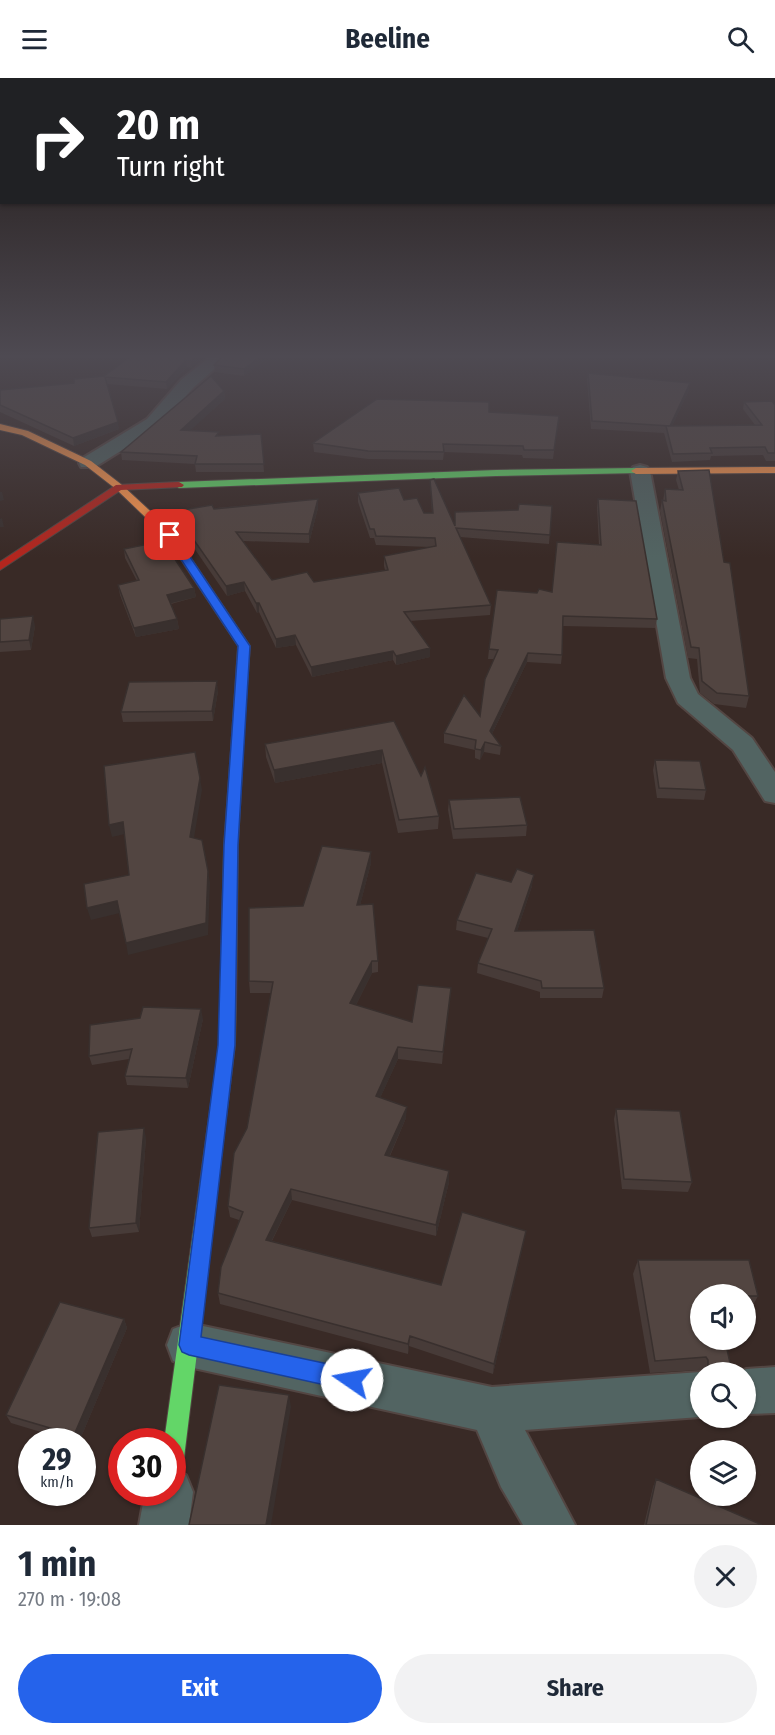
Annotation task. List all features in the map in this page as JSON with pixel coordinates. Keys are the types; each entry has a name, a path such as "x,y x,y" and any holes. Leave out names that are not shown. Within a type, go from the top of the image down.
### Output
{"street":[{"path":"88,463 152,424"},
{"path":"0,427 25,433 88,463 119,487 170,535 244,646 231,845 227,1045 177,1428"},
{"path":"0,567 119,487 496,473 775,470"},
{"path":"640,471 678,678 687,698 742,744 775,794"},
{"path":"189,1345 492,1410 690,1396"},
{"path":"756,1391 775,1390"},
{"path":"492,1410 518,1470 550,1525"},
{"path":"164,1525 167,1506"}],"building":[{"path":"41,424 114,424 73,438"},
{"path":"155,424 188,424 181,430 219,432 216,436 261,434 264,464 195,464 197,456 121,452"},
{"path":"341,424 558,424 554,450 524,450 523,446 443,444 444,452 368,451 313,443"},
{"path":"631,424 671,424 670,426"},
{"path":"761,424 775,424 775,453 768,453 765,447 710,448 712,453 673,454 666,426 762,425"},
{"path":"709,470 724,562 730,563 749,696 717,693 702,681 699,648 691,647 662,500 666,501 665,489 683,490 678,471"},
{"path":"434,479 455,526 455,512 518,510 519,504 552,506 550,535 456,528 491,605 404,612 430,648 396,656 393,651 311,667 295,635 276,639 259,603 256,603 244,582 226,586 180,520 171,512 212,505 214,509 318,499 309,534 236,532 272,580 307,572 314,582 388,570 384,556 436,546 435,538 376,536 374,529 370,529 358,493 399,488 404,500 417,498 424,513 433,513 430,480"},
{"path":"598,499 636,501 657,619 563,616 562,655 528,653 490,731 501,746 485,742 481,750 475,749 476,740 444,733 464,695 480,716 485,679 498,650 489,649 497,590 537,593 539,589 552,592 557,542 601,545"},
{"path":"163,541 194,588 167,595 177,619 134,628 118,585 139,580 124,549"},
{"path":"33,616 29,640 0,642 0,619"},
{"path":"217,681 212,711 121,712 129,682"},
{"path":"394,721 421,776 425,767 439,816 399,820 382,750 274,770 265,744"},
{"path":"195,752 200,778 190,837 202,840 208,871 206,923 126,943 117,901 87,908 84,884 129,875 123,822 109,825 104,766"},
{"path":"655,760 700,761 706,790 659,788"},
{"path":"520,797 527,825 454,829 449,800"},
{"path":"322,846 371,852 357,905 373,904 378,961 372,961 350,1003 412,1022 418,985 451,988 443,1052 398,1047 376,1096 407,1107 385,1155 449,1171 436,1225 291,1189 266,1240 441,1285 462,1212 526,1231 494,1364 410,1336 408,1344 218,1293 221,1267 243,1212 228,1206 234,1153 247,1128 273,982 249,981 249,908 303,906"},
{"path":"517,869 534,875 515,931 594,930 604,988 542,988 541,981 478,963 492,929 457,920 476,873 511,882"},
{"path":"143,1007 201,1009 186,1078 125,1076 132,1049 89,1056 90,1025 140,1018"},
{"path":"616,1109 680,1111 692,1182 624,1179"},
{"path":"144,1128 136,1223 89,1228 98,1132"},
{"path":"638,1260 749,1260 755,1284 690,1284 690,1350 727,1350 730,1362 708,1362 706,1357 655,1361"},
{"path":"60,1302 124,1319 77,1428 50,1428 6,1415"},
{"path":"219,1385 289,1395 266,1525 189,1525"},
{"path":"656,1479 690,1494 690,1506 718,1506 762,1525 646,1525"}],"traffic: fast":[{"path":"179,485 496,473 636,471"},
{"path":"177,1428 227,1045 228,1008"}],"traffic: slow":[{"path":"0,427 25,433 88,463 119,487 170,535 244,646 237,750"},
{"path":"636,471 775,470"}],"traffic: jam":[{"path":"0,567 119,487 179,485"},
{"path":"228,1008 231,845 237,750"}],"route":[{"path":"170,535 244,646 231,845 227,1045 189,1345 352,1380"}]}
